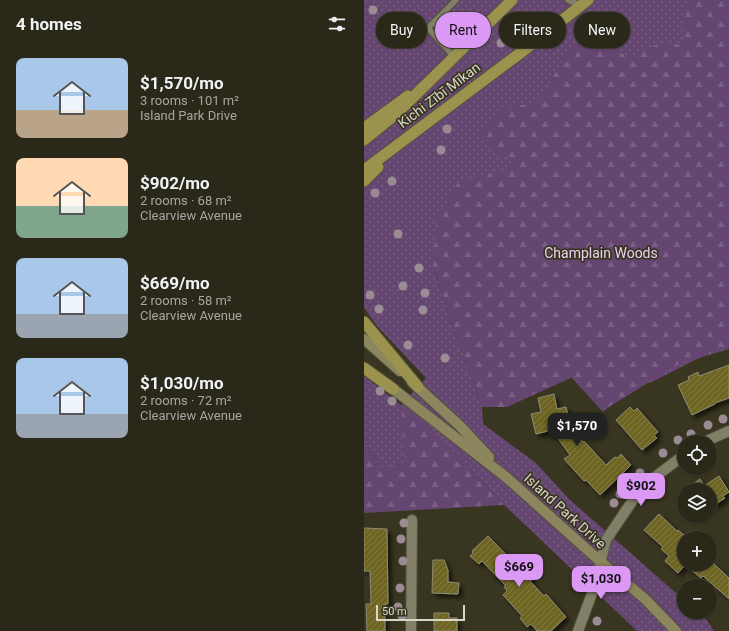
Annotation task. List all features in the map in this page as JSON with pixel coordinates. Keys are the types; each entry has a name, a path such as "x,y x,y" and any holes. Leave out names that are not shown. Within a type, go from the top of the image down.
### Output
{"highway":[{"name":"Kichi Zībī Mīkan","path":"364,140 396,114 512,0"},
{"name":"Kichi Zībī Mīkan","path":"364,170 519,54 583,2"},
{"path":"364,128 392,106 429,82"},
{"path":"364,181 428,122"},
{"path":"364,322 418,387"},
{"path":"364,368 393,389"}],"main road":[{"name":"Island Park Drive","path":"364,339 460,426 506,477"},
{"name":"Island Park Drive","path":"364,364 393,389 506,477 649,603 676,631"}],"street":[{"path":"717,436 729,431"},
{"path":"578,631 594,588 606,540 632,500 651,480 677,460"},
{"path":"411,631 412,520"}],"lane":[{"path":"454,58 428,28 456,0"},
{"path":"568,0 583,2"}],"green space":[{"path":"364,0 729,0 729,349 699,358 650,383 644,376 603,412 560,365 433,266 482,407 483,424 536,463 569,499 677,594 677,619 706,619 714,631 637,631 504,505 461,458 401,406 404,463 383,469 364,442 364,376 401,405 426,378 378,327 364,308"},
{"name":"Champlain Woods","path":"686,0 729,0 729,347 677,365 604,410 573,377 507,407 482,407 433,266 437,218 458,182 505,170 512,160 495,152 480,133 499,108 537,103 574,43 574,48 614,48 628,58 660,43 684,45"},
{"path":"401,405 461,458 504,505 364,513 364,442 383,469 404,463"}],"building":[{"path":"729,365 729,398 715,403 692,415 678,385 689,380 688,377 698,372 699,376"},
{"path":"554,394 557,409 566,407 570,423 583,442 584,441 606,465 621,454 631,465 600,495 586,480 584,481 564,459 570,455 552,430 536,434 531,414 541,412 538,398"},
{"path":"630,407 634,411 637,408 658,432 654,435 657,438 642,450 616,420"},
{"path":"719,476 729,492 723,496 725,498 717,503 717,483 708,483"},
{"path":"700,479 702,483 694,483"},
{"path":"659,514 677,531 677,571 680,571 678,573 665,561 669,556 661,549 663,547 644,530"},
{"path":"364,528 387,529 388,604 385,604 385,631 367,631 366,604 371,604 370,571 364,571"},
{"path":"488,536 522,571 523,570 532,580 530,581 544,596 546,594 566,617 551,631 537,631 531,624 527,627 520,618 522,616 503,595 507,591 504,587 506,586 482,561 479,564 470,556 473,553 472,551"},
{"path":"433,560 444,560 448,570 448,582 459,583 458,594 432,593"},
{"path":"717,567 729,578 729,599 717,588 717,579 706,579 703,576 701,578 692,571 717,571"},
{"path":"434,613 449,613 449,618 457,618 457,631 434,631"}]}
